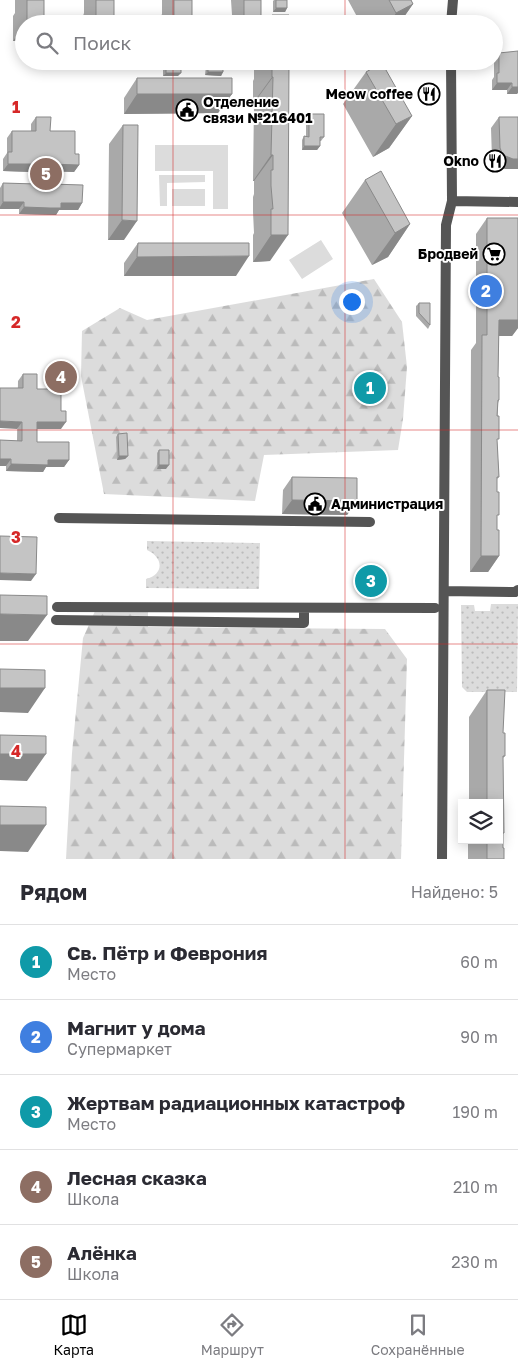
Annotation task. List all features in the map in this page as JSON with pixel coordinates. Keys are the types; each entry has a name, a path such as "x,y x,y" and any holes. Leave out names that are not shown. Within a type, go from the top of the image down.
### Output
{"street":[{"path":"448,0 450,15"},
{"path":"452,15 453,0"},
{"path":"442,859 446,225 452,201 451,70"},
{"path":"452,201 518,202"},
{"path":"59,518 370,522"},
{"path":"444,591 515,592 518,590"},
{"path":"57,608 436,608"},
{"path":"56,620 304,623 304,608"}],"green space":[{"path":"155,145 228,145 228,209 213,209 213,171 155,171"},
{"path":"159,175 205,175 205,182 167,183 167,206 160,206"},
{"path":"172,189 205,189 205,206 172,206"},
{"path":"321,240 333,259 302,279 289,260"},
{"path":"374,279 402,322 407,367 403,419 398,450 264,455 255,501 104,494 81,376 82,331 120,308 147,320"},
{"path":"147,541 260,543 259,589 146,588 146,579 156,573 160,565 156,557 147,550"},
{"path":"491,604 518,604 517,692 467,692 462,687 461,605 474,605 475,611 490,611"},
{"path":"148,610 148,627 385,629 407,659 401,859 66,859 72,753 83,638 95,611"}],"building":[{"path":"27,0 44,0 44,15 27,15"},
{"path":"96,0 114,0 114,15 96,15"},
{"path":"174,0 192,0 192,15 174,15"},
{"path":"244,0 261,0 261,15 244,15"},
{"path":"276,0 287,0 287,8 276,8"},
{"path":"389,0 411,0 413,4 396,13"},
{"path":"518,51 518,87 512,87 512,83 497,83 497,73 499,73 499,70 503,70 503,53"},
{"path":"166,70 181,70 181,73 166,73"},
{"path":"208,70 223,70 223,72 208,72"},
{"path":"272,70 289,70 288,235 271,235 271,209 273,209 271,186 271,170 273,170 273,155 271,155"},
{"path":"370,70 386,70 412,116 396,124 366,72"},
{"path":"137,78 232,78 232,94 137,94"},
{"path":"309,114 324,114 324,137 320,137 320,146 304,146 304,136 309,137"},
{"path":"36,117 51,117 50,131 75,131 75,154 79,154 79,165 50,164 50,184 83,185 82,203 61,203 61,208 50,208 24,207 24,202 3,202 3,183 36,184 36,164 8,164 8,152 12,152 12,131 36,131"},
{"path":"499,117 518,117 518,159 503,155 500,148"},
{"path":"123,125 138,125 137,221 122,220"},
{"path":"381,171 410,224 395,233 365,180"},
{"path":"487,218 518,218 518,320 499,320 499,400 497,416 499,416 499,439 497,439 499,477 497,477 497,492 499,492 499,515 497,515 497,530 499,530 499,556 481,556 482,335 487,335"},
{"path":"138,243 249,243 249,256 137,257"},
{"path":"419,303 430,303 430,325 419,313"},
{"path":"23,374 37,374 37,389 61,389 61,411 66,411 66,422 37,422 37,442 69,442 69,460 48,460 48,465 11,464 11,459 0,459 0,440 22,441 22,422 0,421 0,388 23,388"},
{"path":"127,433 128,456 119,456 118,434"},
{"path":"159,450 169,450 169,465 159,465"},
{"path":"292,477 357,478 357,501 292,500"},
{"path":"0,536 37,537 36,574 0,573"},
{"path":"0,595 47,596 47,615 0,614"},
{"path":"0,669 45,670 45,688 0,688"},
{"path":"487,690 505,690 503,733 505,733 505,756 503,756 504,833 503,799 487,799"},
{"path":"0,735 46,736 46,754 0,754"},
{"path":"0,806 46,807 46,825 0,825"},
{"path":"487,844 503,844 504,859 487,859"}],"place":[{"name":"Meow coffee","path":"429,94"},
{"name":"Отделение связи №216401","path":"187,110"},
{"name":"Okno","path":"495,161"},
{"name":"Алёнка","path":"46,174"},
{"name":"Бродвей","path":"494,254"},
{"name":"Магнит у дома","path":"486,291"},
{"name":"Лесная сказка","path":"61,377"},
{"name":"Св. Пётр и Феврония","path":"370,388"},
{"name":"Администрация","path":"315,504"},
{"name":"Жертвам радиационных катастроф","path":"371,581"}]}
